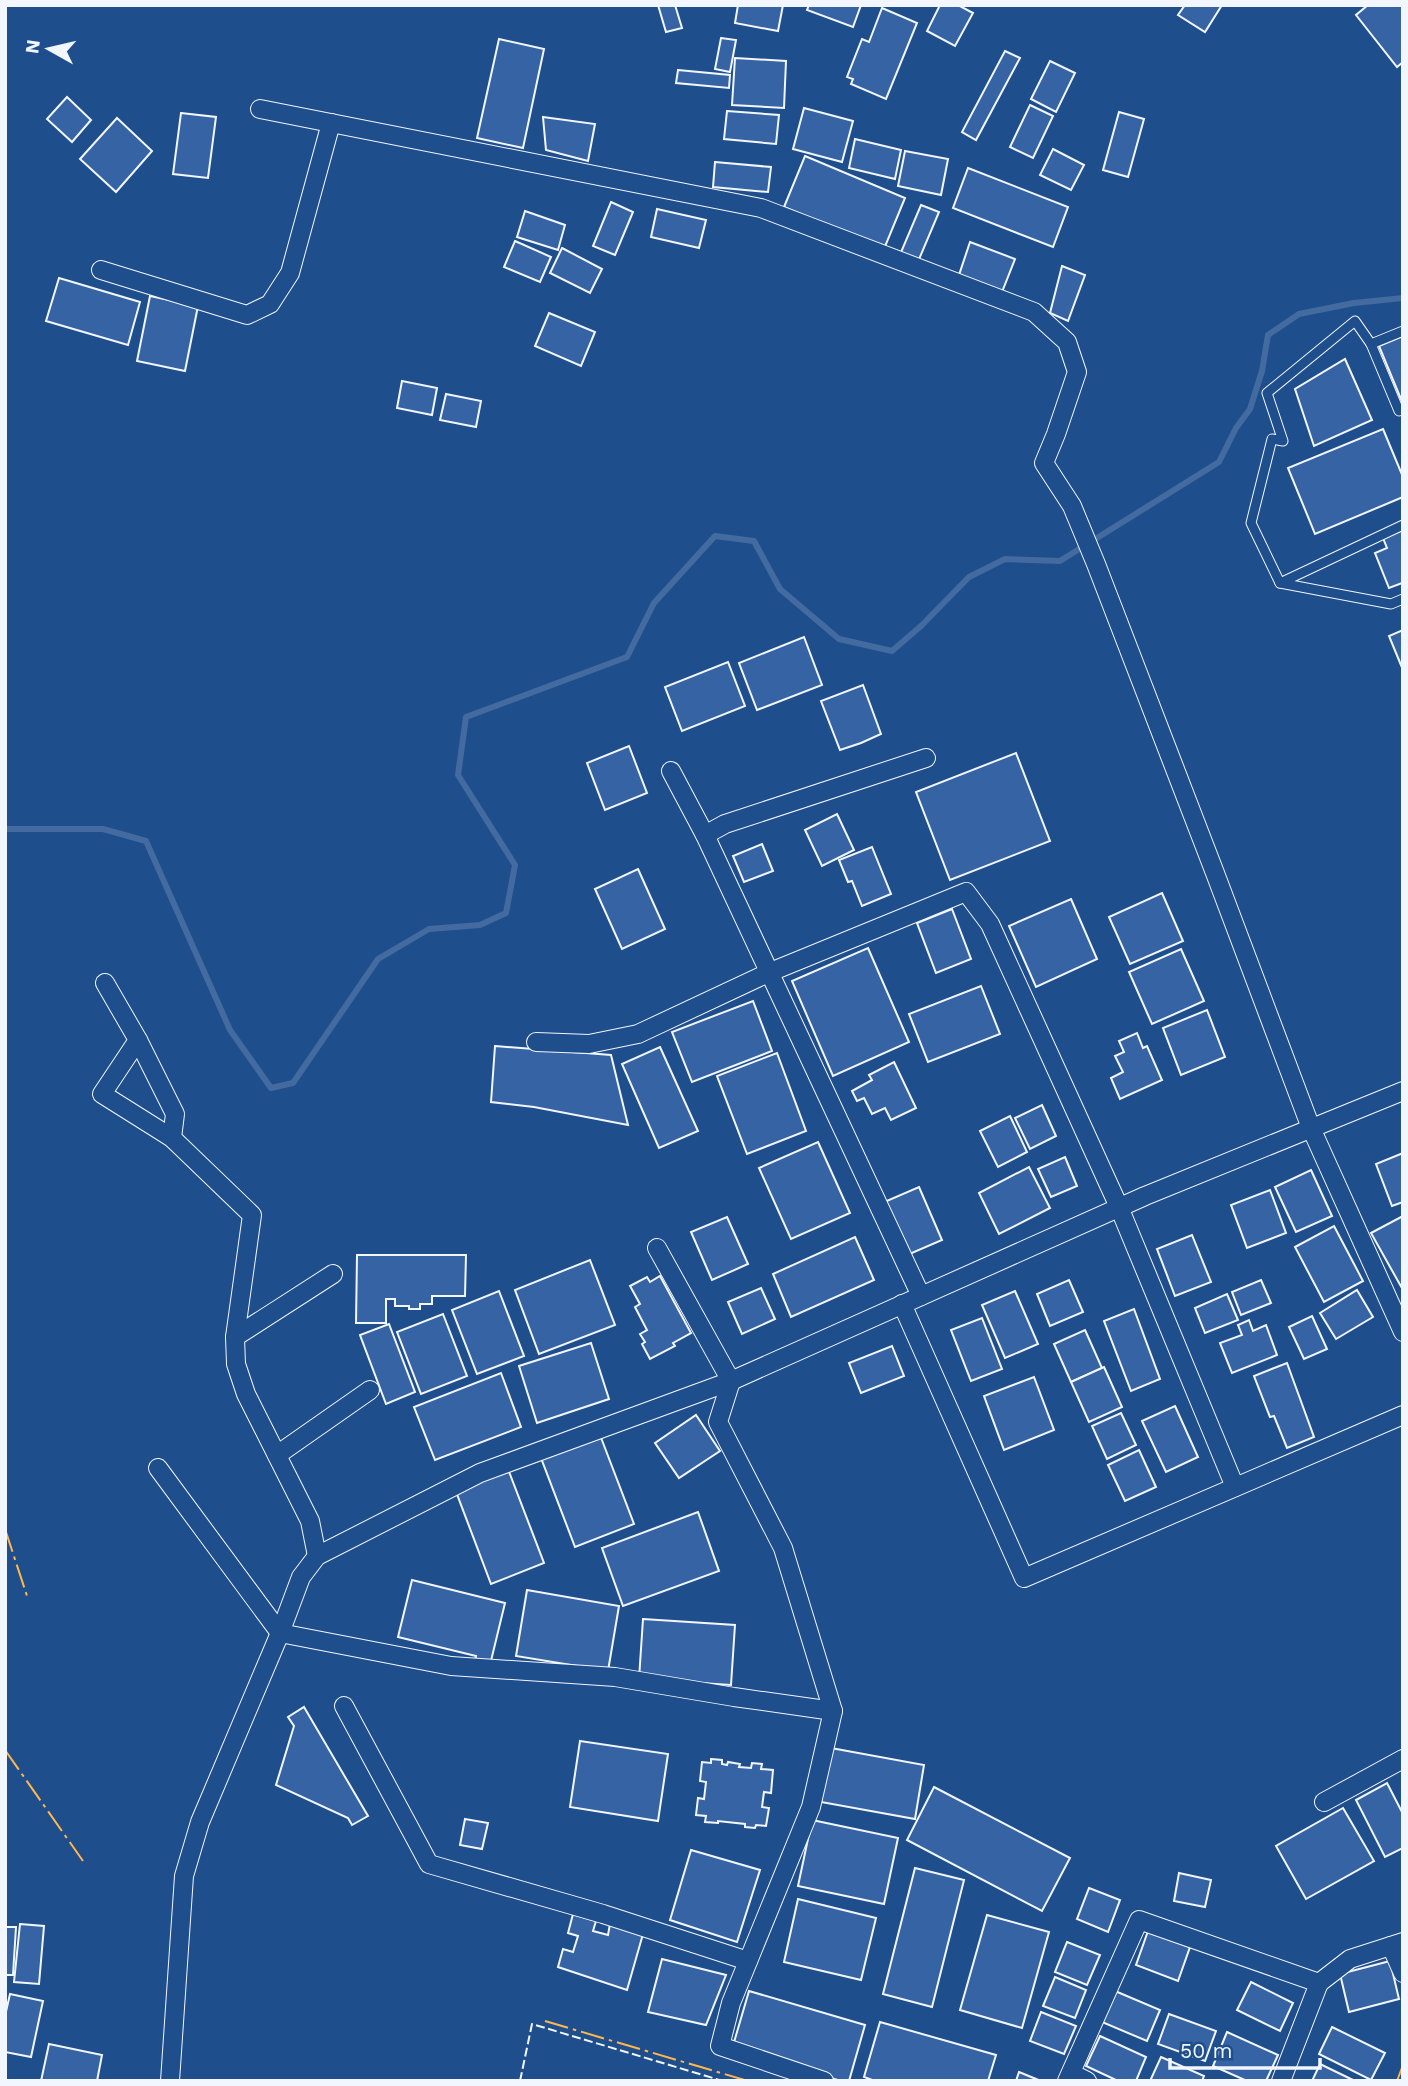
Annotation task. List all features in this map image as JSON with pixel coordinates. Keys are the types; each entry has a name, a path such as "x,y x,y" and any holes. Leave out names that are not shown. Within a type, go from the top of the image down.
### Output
{"street":[{"path":"260,109 761,208 1034,312 1067,342 1077,372 1044,463 1072,506 1096,564 1311,1128 1403,1332"},
{"path":"101,270 247,315 270,304 290,273 331,123"},
{"path":"705,835 725,824 926,758"},
{"path":"671,771 705,835 921,1296"},
{"path":"536,1042 589,1044 638,1034 768,973 966,892 990,924 1119,1207 1235,1487"},
{"path":"104,983 138,1040 175,1114 172,1138"},
{"path":"138,1040 102,1094 172,1138 251,1216 235,1337 236,1364 246,1394 310,1521 317,1556"},
{"path":"170,2081 184,1876 200,1822 301,1577 317,1556 480,1473 731,1381 1119,1207 1403,1091"},
{"path":"657,1248 731,1381 718,1422 783,1548 833,1711 811,1807 731,2003 720,2046 824,2081"},
{"path":"235,1337 332,1274"},
{"path":"902,1304 1024,1578 1403,1415"},
{"path":"277,1455 370,1390"},
{"path":"158,1468 280,1633 452,1665 615,1676 833,1711"},
{"path":"344,1706 429,1864 603,1914 748,1961"},
{"path":"1324,1802 1403,1759"},
{"path":"1087,2081 1069,2077 1139,1920 1319,1983"},
{"path":"1281,2081 1319,1983 1350,1959 1397,1944 1403,1973"}],"lane":[{"path":"1280,583 1251,523 1272,439 1283,441 1268,393 1355,321 1371,344 1402,414"},
{"path":"1371,344 1403,331"},
{"path":"1280,583 1403,525"},
{"path":"1280,583 1391,604 1403,599"}],"building":[{"path":"658,5 675,5 682,28 666,32"},
{"path":"738,5 783,5 778,31 735,23"},
{"path":"809,5 861,5 853,27 807,10"},
{"path":"940,5 958,5 973,13 955,46 927,31"},
{"path":"1185,5 1222,5 1205,32 1178,15"},
{"path":"1368,5 1403,5 1403,62 1397,67 1356,15"},
{"path":"882,8 917,23 886,99 851,84 853,79 847,77 862,39 869,42"},
{"path":"721,38 736,40 730,72 715,69"},
{"path":"499,39 544,49 523,148 477,138"},
{"path":"1005,51 1020,58 976,140 962,132"},
{"path":"735,58 786,61 784,108 732,105"},
{"path":"1050,61 1075,73 1056,112 1031,99"},
{"path":"678,70 730,75 729,88 676,83"},
{"path":"67,97 91,120 72,142 47,119"},
{"path":"1030,105 1053,116 1033,158 1010,147"},
{"path":"804,108 853,121 842,162 793,149"},
{"path":"727,111 779,115 776,144 724,139"},
{"path":"1119,112 1144,119 1128,177 1103,170"},
{"path":"181,113 216,117 208,178 173,174"},
{"path":"543,117 595,124 588,161 546,150"},
{"path":"117,118 152,151 116,192 80,159"},
{"path":"855,139 901,150 895,179 849,168"},
{"path":"1053,149 1084,165 1071,190 1040,175"},
{"path":"905,151 948,159 941,195 898,186"},
{"path":"805,156 905,198 884,249 784,207"},
{"path":"715,162 771,167 768,192 713,187"},
{"path":"968,168 1068,207 1053,247 953,208"},
{"path":"611,202 633,212 615,255 593,246"},
{"path":"921,205 939,212 917,264 899,257"},
{"path":"657,209 706,220 699,248 651,237"},
{"path":"525,211 565,225 558,250 517,237"},
{"path":"515,241 551,257 540,282 504,267"},
{"path":"970,242 1015,259 1002,292 959,275"},
{"path":"562,248 602,269 590,293 550,273"},
{"path":"1062,266 1085,275 1068,321 1050,313"},
{"path":"59,278 140,302 128,345 46,321"},
{"path":"150,296 198,306 185,371 137,361"},
{"path":"549,313 595,332 581,366 535,346"},
{"path":"1403,336 1403,404 1379,346"},
{"path":"1345,359 1372,420 1314,446 1295,389"},
{"path":"402,381 437,388 432,415 397,408"},
{"path":"446,394 481,401 476,427 440,420"},
{"path":"1383,429 1403,477 1403,497 1315,534 1288,468"},
{"path":"1403,530 1403,585 1402,583 1389,588 1375,553 1387,548 1383,538"},
{"path":"1403,630 1403,670 1389,636"},
{"path":"804,637 822,685 757,710 739,663"},
{"path":"728,662 745,706 682,731 665,687"},
{"path":"863,685 881,734 840,750 821,701"},
{"path":"629,746 647,793 605,810 587,763"},
{"path":"1016,753 1050,841 950,880 916,792"},
{"path":"837,814 854,850 822,866 805,830"},
{"path":"762,844 773,871 744,882 733,856"},
{"path":"872,847 891,894 862,906 852,881 848,882 839,860"},
{"path":"638,869 665,929 622,949 595,889"},
{"path":"1162,893 1183,941 1130,964 1109,917"},
{"path":"1071,899 1097,959 1036,987 1009,926"},
{"path":"952,909 971,959 936,973 917,923"},
{"path":"868,948 909,1042 833,1076 792,981"},
{"path":"1181,949 1204,1001 1152,1024 1129,972"},
{"path":"981,986 1000,1034 928,1062 909,1014"},
{"path":"753,1001 772,1051 692,1082 672,1032"},
{"path":"1207,1010 1225,1057 1181,1075 1163,1028"},
{"path":"1137,1033 1143,1048 1147,1046 1162,1080 1120,1099 1111,1078 1123,1072 1115,1056 1124,1052 1119,1041"},
{"path":"495,1046 611,1055 628,1125 534,1107 491,1102"},
{"path":"660,1047 698,1131 659,1148 622,1064"},
{"path":"777,1053 806,1131 747,1154 717,1076"},
{"path":"894,1062 916,1108 891,1120 885,1108 872,1114 864,1098 857,1101 852,1091 872,1080 869,1075"},
{"path":"1042,1105 1056,1136 1030,1149 1015,1118"},
{"path":"1010,1116 1027,1152 998,1167 980,1131"},
{"path":"818,1142 850,1213 791,1239 759,1168"},
{"path":"1403,1153 1403,1202 1392,1206 1376,1164"},
{"path":"1065,1157 1077,1186 1051,1197 1038,1169"},
{"path":"1029,1167 1050,1208 999,1234 979,1193"},
{"path":"1311,1170 1332,1216 1296,1232 1275,1187"},
{"path":"919,1187 942,1240 905,1256 882,1203"},
{"path":"1270,1190 1286,1233 1247,1248 1231,1205"},
{"path":"1403,1216 1403,1290 1371,1233"},
{"path":"727,1217 748,1264 712,1280 691,1232"},
{"path":"1334,1226 1363,1281 1324,1302 1295,1247"},
{"path":"1192,1235 1211,1282 1175,1296 1157,1249"},
{"path":"855,1237 874,1280 791,1317 773,1274"},
{"path":"357,1255 466,1255 465,1296 432,1296 432,1304 420,1304 420,1309 395,1306 395,1299 386,1299 386,1323 356,1323"},
{"path":"590,1260 615,1325 539,1354 515,1290"},
{"path":"660,1276 691,1333 673,1343 675,1346 650,1359 640,1334 647,1330 635,1307 640,1304 630,1286 647,1277 650,1282"},
{"path":"1069,1280 1083,1312 1050,1326 1037,1294"},
{"path":"1261,1280 1271,1303 1241,1315 1232,1292"},
{"path":"761,1288 775,1319 742,1334 728,1302"},
{"path":"1357,1290 1373,1317 1336,1339 1320,1313"},
{"path":"499,1291 524,1356 477,1374 452,1310"},
{"path":"1015,1291 1038,1344 1005,1358 982,1305"},
{"path":"1227,1294 1238,1320 1205,1333 1195,1308"},
{"path":"1134,1309 1160,1379 1131,1391 1104,1321"},
{"path":"443,1314 467,1376 421,1394 397,1332"},
{"path":"1312,1316 1327,1349 1304,1359 1289,1327"},
{"path":"982,1318 1002,1369 971,1381 951,1330"},
{"path":"1249,1320 1253,1331 1266,1325 1277,1355 1232,1373 1220,1343 1242,1335 1238,1325"},
{"path":"389,1324 415,1392 386,1404 360,1335"},
{"path":"1085,1330 1102,1368 1071,1382 1054,1344"},
{"path":"591,1343 609,1399 537,1423 519,1366"},
{"path":"892,1346 904,1376 861,1393 849,1363"},
{"path":"1287,1363 1314,1437 1287,1448 1274,1416 1270,1417 1254,1376"},
{"path":"1104,1367 1122,1407 1089,1422 1071,1382"},
{"path":"501,1373 521,1427 435,1460 414,1407"},
{"path":"1034,1377 1054,1430 1004,1450 984,1396"},
{"path":"1175,1406 1198,1457 1166,1472 1142,1421"},
{"path":"1121,1413 1136,1445 1107,1459 1092,1426"},
{"path":"696,1415 720,1451 679,1478 655,1443"},
{"path":"600,1435 634,1524 575,1547 541,1458"},
{"path":"1139,1450 1156,1487 1125,1501 1108,1465"},
{"path":"508,1469 544,1563 491,1584 455,1489"},
{"path":"698,1512 719,1571 623,1606 602,1548"},
{"path":"412,1580 505,1603 490,1665 475,1661 476,1656 398,1637"},
{"path":"527,1590 619,1606 608,1671 516,1656"},
{"path":"643,1619 735,1625 731,1685 639,1679"},
{"path":"304,1707 368,1816 352,1825 348,1818 276,1785 294,1726 288,1717"},
{"path":"580,1741 668,1754 658,1821 570,1807"},
{"path":"831,1748 924,1765 915,1819 821,1802"},
{"path":"711,1759 722,1760 722,1764 727,1765 728,1762 740,1764 739,1767 751,1768 752,1763 762,1764 761,1769 773,1770 771,1793 764,1792 762,1807 769,1808 766,1826 756,1825 755,1828 745,1827 745,1824 705,1822 706,1816 696,1815 698,1798 704,1799 706,1782 700,1781 702,1762 711,1763"},
{"path":"1387,1783 1403,1814 1403,1848 1385,1857 1356,1800"},
{"path":"934,1787 1070,1858 1042,1911 907,1840"},
{"path":"1343,1808 1374,1861 1306,1899 1276,1846"},
{"path":"465,1819 488,1823 482,1849 460,1845"},
{"path":"812,1820 898,1838 884,1904 798,1886"},
{"path":"691,1850 760,1870 737,1942 670,1920"},
{"path":"915,1868 964,1880 932,2007 883,1994"},
{"path":"1179,1873 1211,1880 1205,1907 1174,1901"},
{"path":"1089,1888 1120,1900 1108,1932 1077,1919"},
{"path":"798,1899 876,1918 861,1980 784,1962"},
{"path":"573,1914 596,1921 593,1931 608,1935 610,1924 643,1934 627,1990 558,1967 563,1949 573,1952 578,1936 568,1933"},
{"path":"987,1915 1049,1932 1022,2028 960,2010"},
{"path":"20,1924 44,1926 39,1984 14,1982"},
{"path":"5,1927 16,1927 13,1975 5,1975"},
{"path":"1148,1931 1190,1947 1178,1981 1136,1965"},
{"path":"1067,1942 1100,1955 1087,1985 1055,1972"},
{"path":"662,1959 726,1975 706,2025 648,2012"},
{"path":"1390,1961 1399,1999 1349,2012 1340,1974"},
{"path":"1055,1977 1086,1990 1075,2018 1043,2006"},
{"path":"1251,1982 1293,2003 1280,2031 1237,2010"},
{"path":"749,1991 865,2025 849,2081 841,2081 732,2049"},
{"path":"1115,1991 1160,2010 1147,2041 1102,2022"},
{"path":"10,1994 43,2001 31,2057 5,2052 5,2016"},
{"path":"1041,2012 1076,2026 1064,2054 1030,2041"},
{"path":"1169,2014 1216,2031 1205,2061 1158,2044"},
{"path":"880,2022 996,2055 988,2081 875,2081 864,2077"},
{"path":"1332,2027 1385,2053 1371,2080 1319,2054"},
{"path":"1227,2032 1278,2055 1266,2081 1247,2081 1213,2066"},
{"path":"1100,2036 1146,2057 1136,2081 1118,2081 1086,2066"},
{"path":"49,2044 102,2055 97,2081 41,2081"},
{"path":"1161,2057 1204,2076 1202,2081 1150,2081"},
{"path":"1320,2064 1355,2081 1312,2081"},
{"path":"1019,2072 1041,2081 1016,2081"}],"waterway":[{"path":"5,829 103,829 146,841 230,1030 271,1088 293,1083 378,959 429,929 480,925 506,913 515,865 458,775 466,717 627,657 654,603 715,536 754,541 780,589 839,639 892,651 969,577 1005,559 1060,561 1219,462 1236,428 1250,409 1262,371 1268,335 1299,314 1354,303 1403,298"}],"fence":[{"path":"520,2081 532,2024 723,2081"}],"power":[{"path":"5,1529 28,1599"},
{"path":"5,1750 83,1861"},
{"path":"545,2021 748,2081"},
{"path":"1397,2081 1403,2065"}]}
